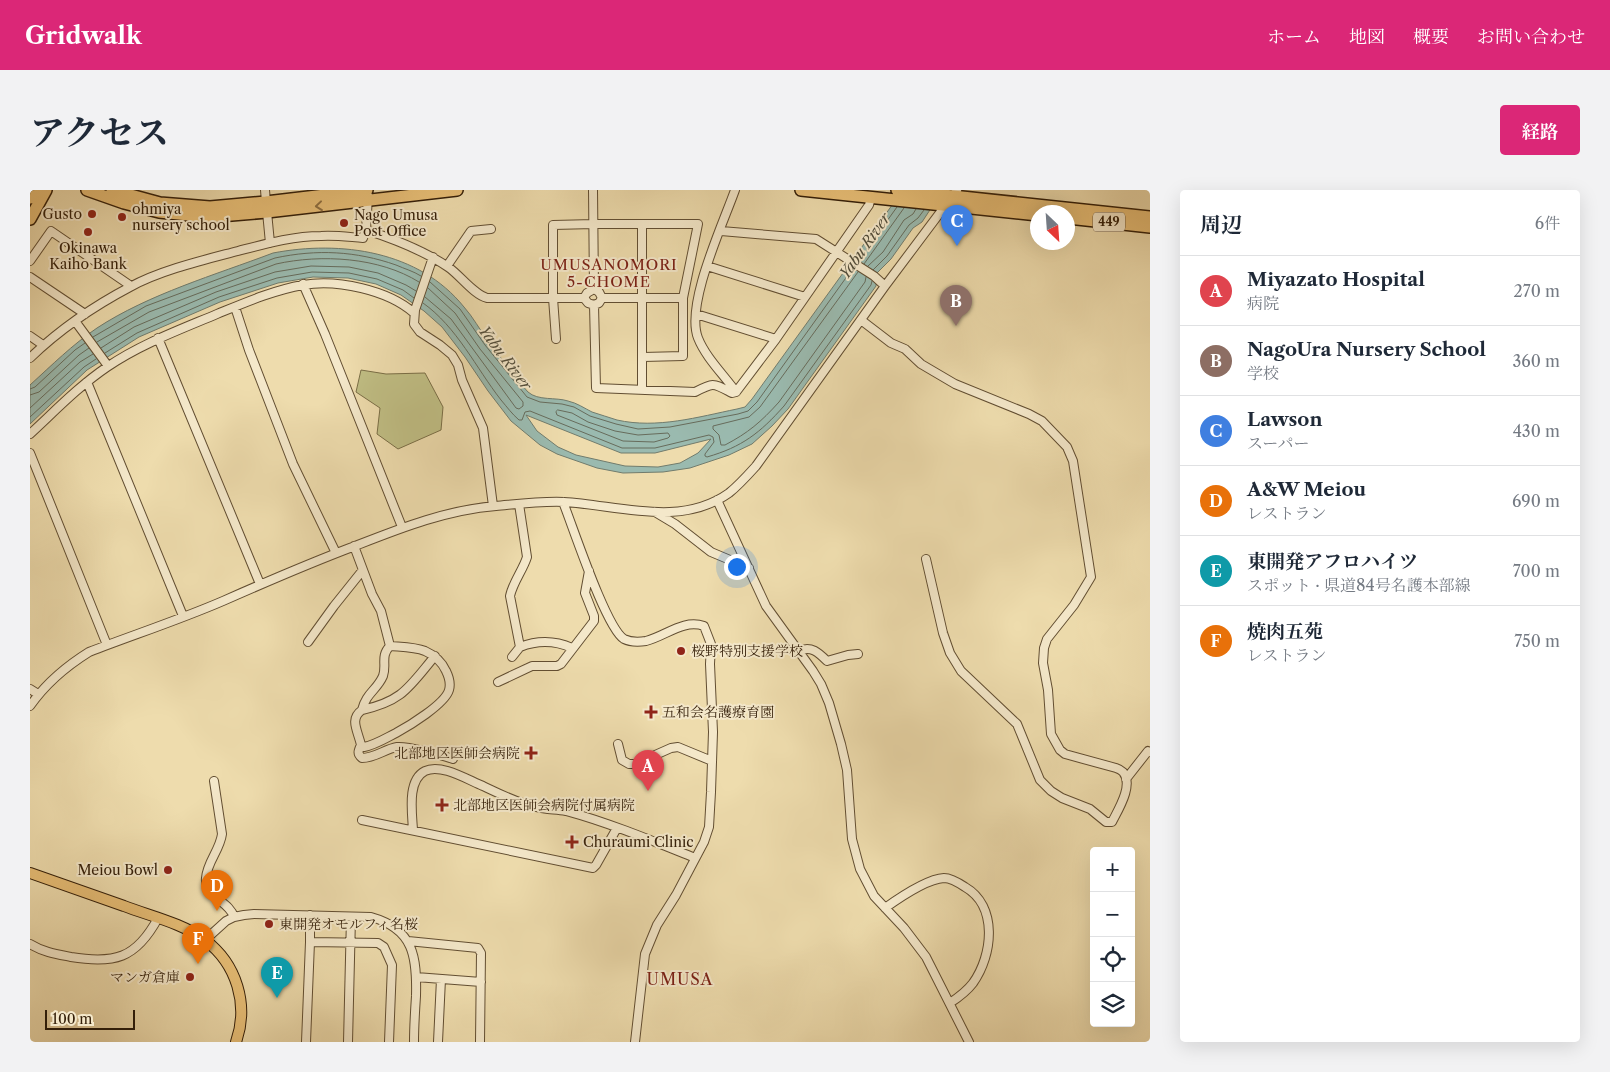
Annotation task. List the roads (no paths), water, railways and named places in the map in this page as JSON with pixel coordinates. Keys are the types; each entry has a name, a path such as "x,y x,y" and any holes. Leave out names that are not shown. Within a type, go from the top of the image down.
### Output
{"highway":[{"path":"30,198 34,190"},
{"path":"30,219 46,190"},
{"path":"87,190 141,208 208,217 267,207 368,194 456,190"},
{"path":"114,190 160,203 194,207 267,207"},
{"name":"449","path":"801,190 888,200 947,198 1150,217"},
{"name":"449","path":"897,190 1030,214"},
{"name":"449","path":"1075,219 1150,227"}],"main road":[{"path":"30,873 158,918 204,940 224,959 238,986 242,1018 236,1042"}],"street":[{"path":"265,190 270,242"},
{"path":"594,190 594,289"},
{"path":"735,190 707,266 697,300 696,328 698,338 706,352 736,392"},
{"path":"30,358 43,345 75,321 131,286 206,259 270,242 321,236 363,238 366,230 368,194"},
{"path":"736,392 776,339 869,205 871,198"},
{"path":"30,706 53,678 89,652 221,602 260,584 402,527 436,516 493,506 564,502 655,512 692,509 716,500 742,482 756,466 947,198"},
{"path":"642,224 642,390"},
{"path":"556,339 553,298 553,225 698,224 683,298 683,356 643,357"},
{"path":"447,266 471,230 491,229"},
{"path":"30,261 51,230 131,286"},
{"path":"366,230 396,240 433,257 447,266 481,296 487,298 584,298"},
{"path":"720,231 816,239 874,276 885,286"},
{"path":"433,257 414,311 414,324 420,332 452,355 458,365 462,380 483,428 493,506"},
{"path":"707,266 805,297"},
{"path":"30,277 85,314"},
{"path":"30,434 106,365 158,338 281,290 303,284 328,283 348,285 384,296 404,304 414,311"},
{"path":"303,284 325,334 402,527"},
{"path":"584,298 587,292 594,289"},
{"path":"594,289 599,292 602,298"},
{"path":"584,298 588,303 594,305 600,303 602,298"},
{"path":"602,298 683,298"},
{"path":"594,305 596,388 695,392 708,385 716,384 732,393 736,392"},
{"path":"235,307 249,350 293,464 336,553"},
{"path":"696,314 776,339"},
{"path":"861,320 891,343 905,349 921,364 955,384 1029,414 1042,422 1067,447 1073,461 1091,577 1074,605 1048,639 1044,648 1043,663 1048,690 1049,725 1051,734 1060,750 1065,754 1124,772 1128,784 1112,822 1106,822 1090,809 1051,792 1040,780 1017,724 961,671 950,653 943,633 926,559"},
{"path":"75,321 106,365"},
{"path":"30,336 43,345"},
{"path":"158,338 260,584"},
{"path":"87,382 183,616"},
{"path":"30,453 107,645"},
{"path":"716,500 766,606 821,684 834,720 847,770 852,839 855,853 867,883 874,896 904,928 926,957 969,1042"},
{"path":"564,502 589,570 616,632 624,639 633,642 646,640 695,623 704,626 711,644 712,762 709,827 704,842 676,895 657,925 646,954 635,1042"},
{"path":"519,504 527,556 510,596 520,647"},
{"path":"655,512 675,524 711,552 749,568"},
{"path":"354,546 362,571 381,611 390,646"},
{"path":"498,682 532,666 557,666 561,664 594,621 594,616 585,593 589,570"},
{"path":"308,642 362,571"},
{"path":"512,657 520,647 534,642 543,641 572,648"},
{"path":"361,745 364,747 368,746 402,730 425,715 447,695 450,689 448,675 435,656 423,650 390,646"},
{"path":"362,710 364,700 379,684 384,674 385,651 390,646"},
{"path":"799,651 805,648 812,649 819,653 826,661 858,654"},
{"path":"435,656 403,694 379,706 362,710 356,714 355,719 361,745 358,750 362,758 369,758 398,747 442,755 452,759"},
{"path":"30,689 38,694"},
{"path":"618,744 622,760 629,764 640,762 671,748 678,748 712,762"},
{"path":"1126,780 1148,751 1150,752"},
{"path":"413,830 411,803 415,780 419,775 431,768 451,772 520,803 538,808 564,811 617,828 695,858"},
{"path":"214,781 222,834 221,841 207,869 206,880 208,890 232,911 234,917"},
{"path":"362,820 592,868 596,866 617,828"},
{"path":"885,908 906,893 947,878 977,895 983,905 989,927 989,944 985,960 973,984 950,1003"},
{"path":"204,940 226,921 234,917 254,914 371,917 379,919 399,931 408,941 415,960 414,1042"},
{"path":"306,1042 310,916"},
{"path":"348,1042 350,917"},
{"path":"30,944 52,954 86,960 96,961 118,958 142,942 158,918"},
{"path":"408,941 478,948 481,953 480,1042"},
{"path":"310,942 378,943 384,947 392,965 389,1042"},
{"path":"416,977 481,982"},
{"path":"438,1042 441,979"}],"water":[{"name":"Yabu River","path":"903,190 943,190 922,222 913,228 891,259 877,273 876,286 788,409 752,444 729,455 690,468 663,472 623,473 597,468 557,454 540,445 511,421 442,327 424,311 401,295 376,284 348,278 313,277 278,283 220,302 139,337 87,370 30,424 30,385 79,341 117,316 160,295 273,253 325,248 377,254 402,262 425,273 446,288 464,307 524,388 537,397 571,402 592,412 617,420 647,423 677,421 737,409 745,407","holes":["526,415 621,453 655,453 711,439 698,453 680,463 658,467 625,466 576,455 558,447 537,431"]}],"place":[{"name":"Gusto","path":"92,214"},
{"name":"ohmiya nursery school","path":"122,217"},
{"name":"Nago Umusa Post Office","path":"344,223"},
{"name":"Okinawa Kaiho Bank","path":"88,232"},
{"name":"Lawson","path":"957,246"},
{"name":"NagoUra Nursery School","path":"956,326"},
{"name":"桜野特別支援学校","path":"681,651"},
{"name":"五和会名護療育園","path":"651,712"},
{"name":"北部地区医師会病院","path":"531,753"},
{"name":"Miyazato Hospital","path":"648,791"},
{"name":"北部地区医師会病院付属病院","path":"442,805"},
{"name":"Churaumi Clinic","path":"572,842"},
{"name":"Meiou Bowl","path":"168,870"},
{"name":"A&W Meiou","path":"217,911"},
{"name":"東開発オモルフィ名桜","path":"269,924"},
{"name":"焼肉五苑","path":"198,964"},
{"name":"マンガ倉庫","path":"190,977"},
{"name":"東開発アフロハイツ","path":"277,998"}],"district":[{"name":"UMUSANOMORI 5-CHOME","path":"609,274"},
{"name":"UMUSA","path":"680,979"}]}
